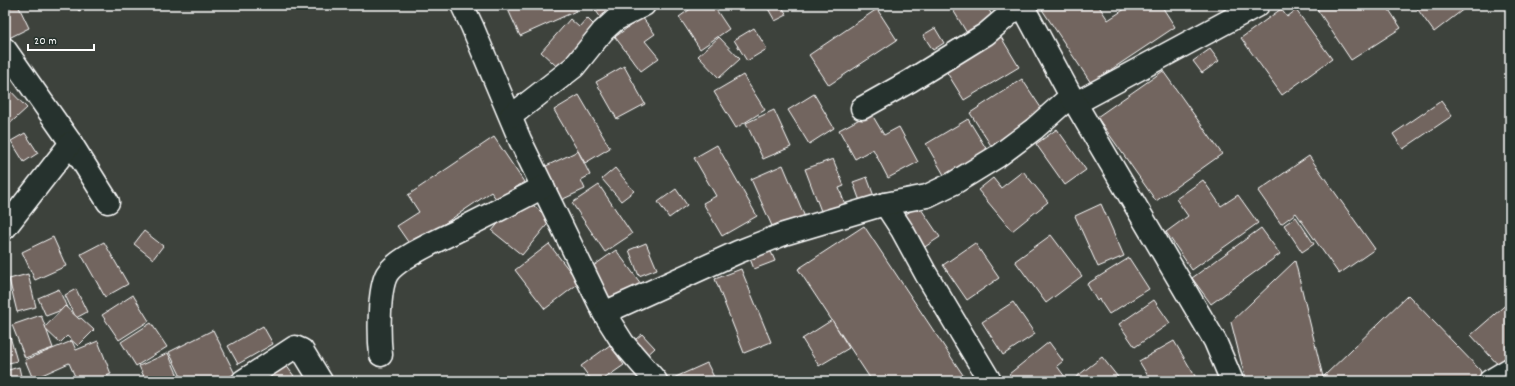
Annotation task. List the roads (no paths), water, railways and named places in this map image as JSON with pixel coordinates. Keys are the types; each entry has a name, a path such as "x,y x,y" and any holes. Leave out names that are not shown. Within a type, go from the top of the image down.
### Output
{"street":[{"path":"462,5 543,187 604,313 624,343 656,381"},
{"path":"511,116 574,67 615,20 644,5"},
{"path":"862,108 910,81 986,34 1021,5 1073,99 1214,341 1232,381"},
{"path":"604,313 738,252 784,234 885,204 927,196 954,183 998,156 1073,99 1258,5"},
{"path":"5,49 71,143 108,202"},
{"path":"5,228 71,143"},
{"path":"381,355 380,338 382,298 386,276 390,270 396,264 426,247 543,187"},
{"path":"885,204 902,230 926,274 990,381"},
{"path":"244,381 295,347 302,350 322,381"}]}
